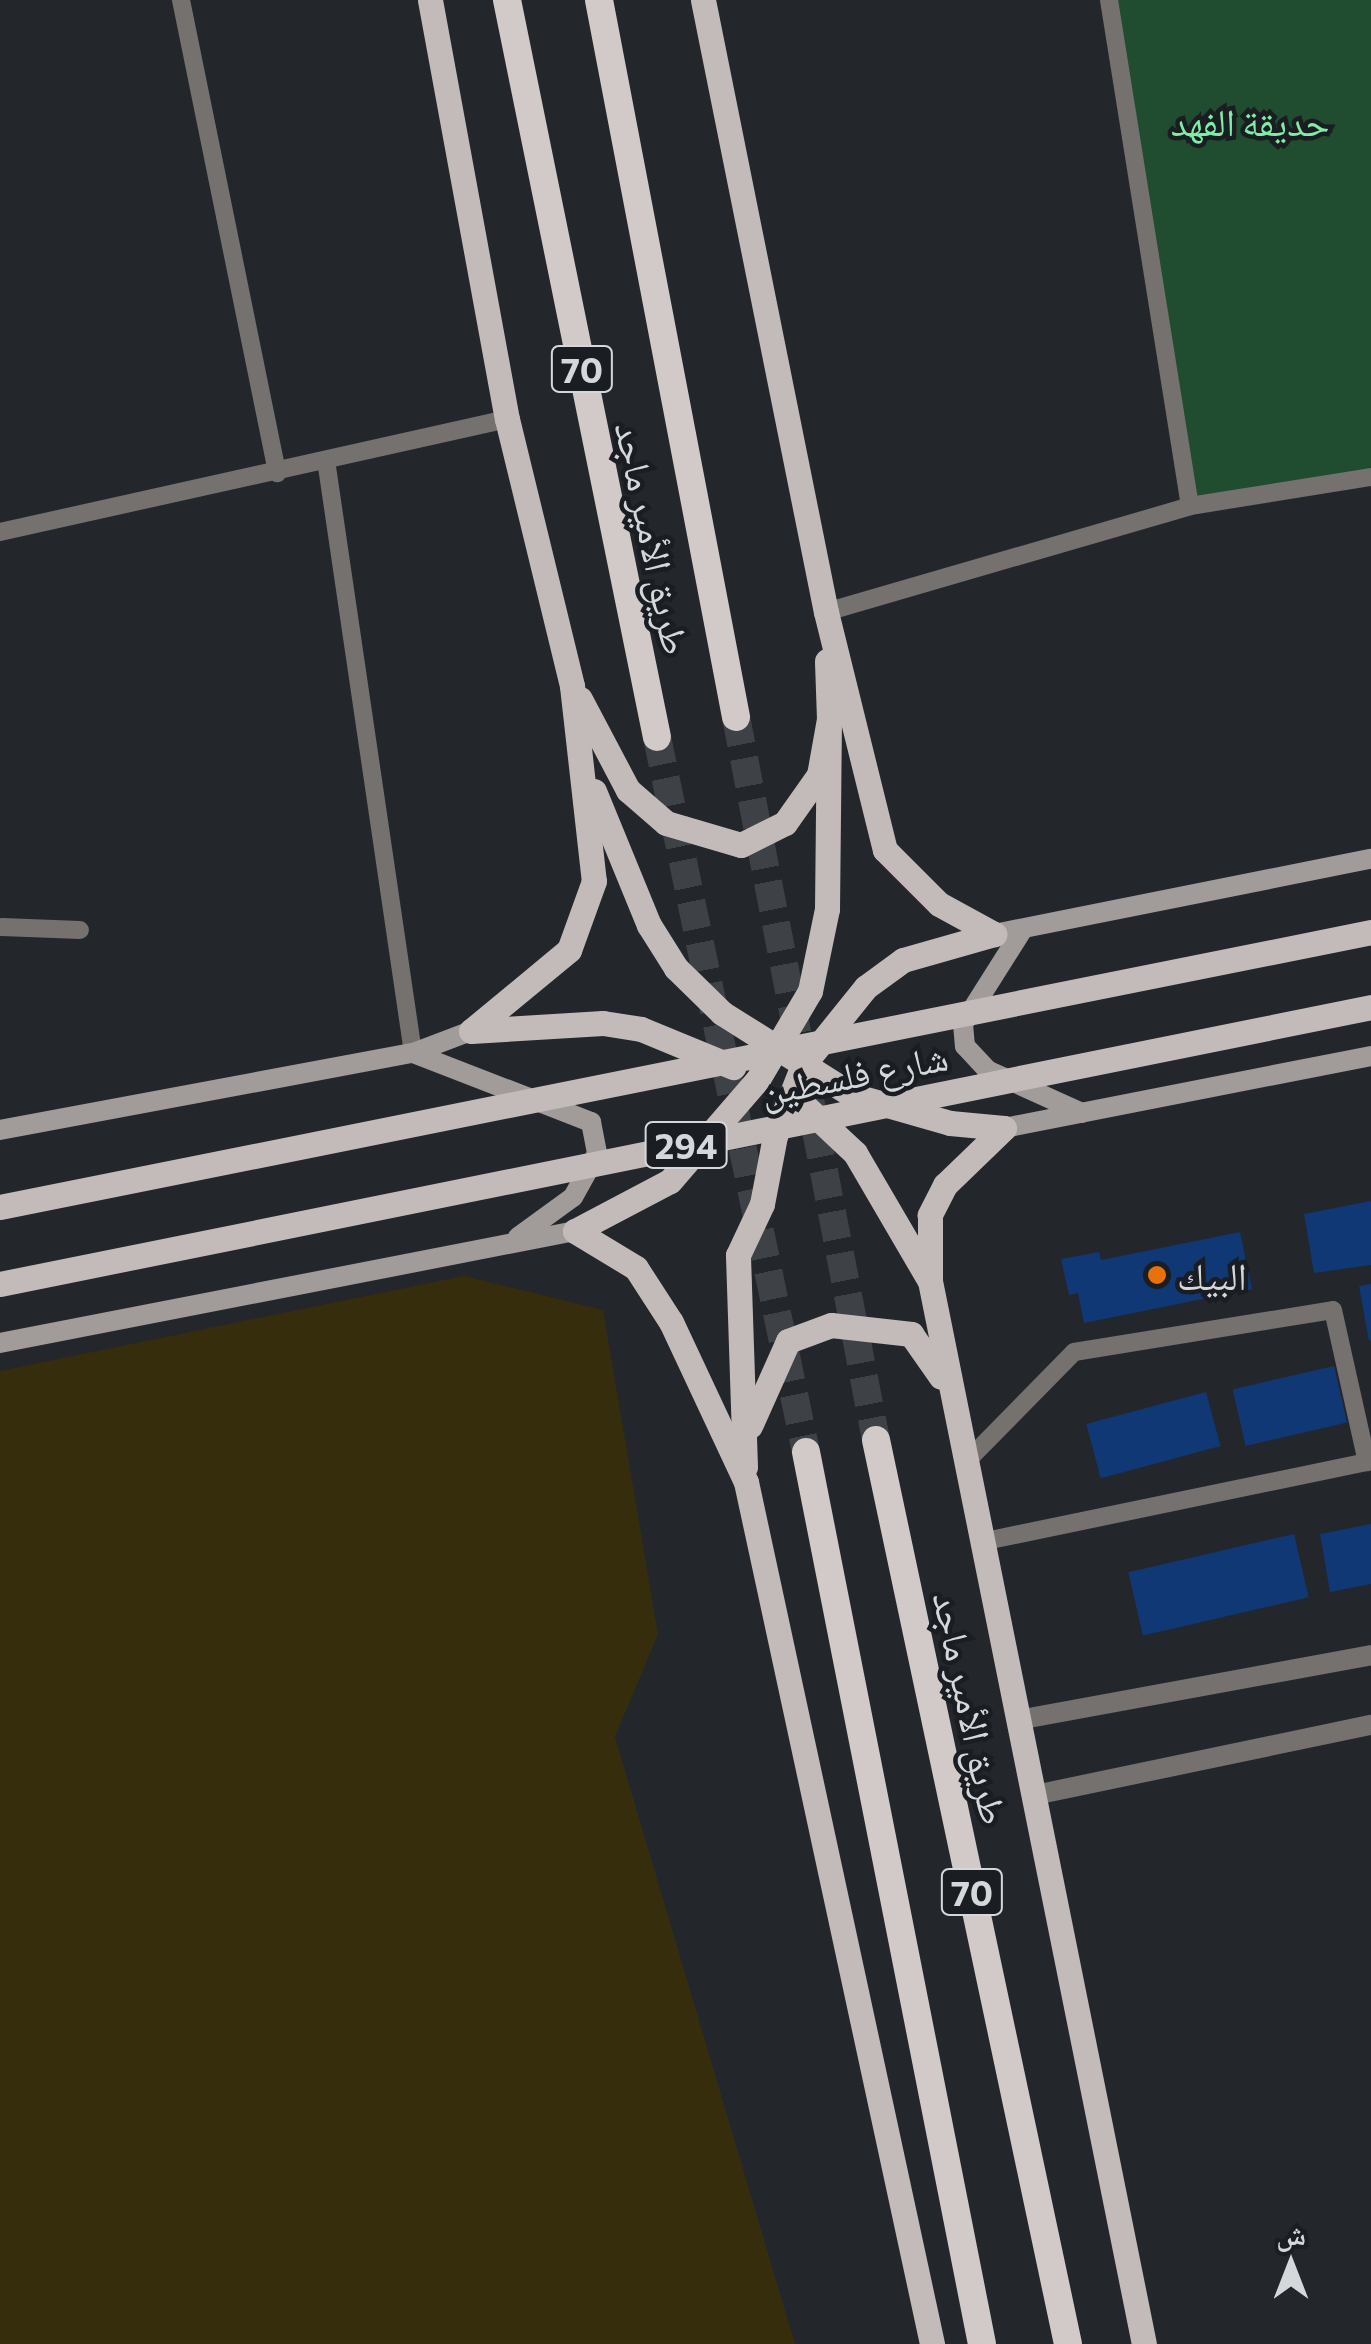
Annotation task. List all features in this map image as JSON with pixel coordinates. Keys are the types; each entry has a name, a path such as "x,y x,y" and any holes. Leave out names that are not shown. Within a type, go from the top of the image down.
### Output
{"highway":[{"name":"طريق الأمير ماجد","path":"506,0 657,738"},
{"name":"طريق الأمير ماجد","path":"600,0 736,716"},
{"name":"طريق الأمير ماجد","path":"876,1440 1068,2344"},
{"name":"70","path":"806,1452 982,2344"}],"main road":[{"path":"430,0 508,419 572,686 594,880 569,950 472,1031"},
{"path":"702,0 826,612 885,850 939,904 994,934"},
{"path":"0,1344 575,1231 670,1182 758,1079 810,991 827,909 826,612"},
{"path":"572,686 628,790 666,823 740,845 786,823 819,774 829,719"},
{"path":"580,752 649,925 676,968 722,1013 852,1095 950,1123 1004,1128 1371,1056"},
{"path":"932,2344 746,1485 738,1255 762,1204 802,1065 866,986 903,960 994,934 1371,859"},
{"path":"1023,928 962,1024 965,1046 987,1070 1082,1113"},
{"name":"شارع فلسطين","path":"0,1207 1371,932"},
{"name":"شارع فلسطين","path":"0,1284 1371,1006"},
{"path":"0,1130 413,1053 472,1031 569,1023 642,1030 758,1079 790,1099 854,1153 930,1281"},
{"path":"413,1053 591,1122 597,1154 573,1197 513,1241"},
{"path":"1004,1128 946,1185 930,1215 930,1281 1144,2344"},
{"path":"575,1231 636,1268 671,1322 746,1485"},
{"path":"746,1485 762,1385 788,1341 832,1325 910,1334 931,1352 956,1414"}],"street":[{"path":"1018,1720 1371,1656"},
{"path":"1035,1795 1371,1726"}],"lane":[{"path":"181,0 277,473"},
{"path":"1112,0 1190,506"},
{"path":"0,532 508,419"},
{"path":"326,460 413,1053"},
{"path":"826,612 1190,506 1371,477"},
{"path":"2,927 80,930"},
{"path":"966,1462 1074,1352 1332,1310 1368,1462 982,1542"}],"green space":[{"name":"حديقة الفهد","path":"1116,0 1371,0 1371,477 1190,506"}],"sand":[{"path":"464,1276 603,1310 658,1634 615,1737 795,2344 0,2344 0,1371"}],"building":[{"path":"1371,1201 1371,1265 1314,1273 1304,1214"},
{"name":"البيك","path":"1240,1232 1252,1289 1084,1323 1078,1293 1069,1295 1061,1259 1099,1252 1101,1260"},
{"path":"1371,1284 1371,1341 1369,1341 1359,1286"},
{"path":"1334,1366 1347,1423 1246,1446 1233,1389"},
{"path":"1206,1392 1220,1446 1101,1478 1086,1424"},
{"path":"1371,1524 1371,1584 1330,1592 1320,1534"},
{"path":"1294,1534 1309,1597 1143,1636 1128,1572"}],"tunnel":[{"path":"736,717 876,1440"},
{"path":"657,737 806,1452"}],"place":[{"name":"البيك","path":"1157,1275"}]}
